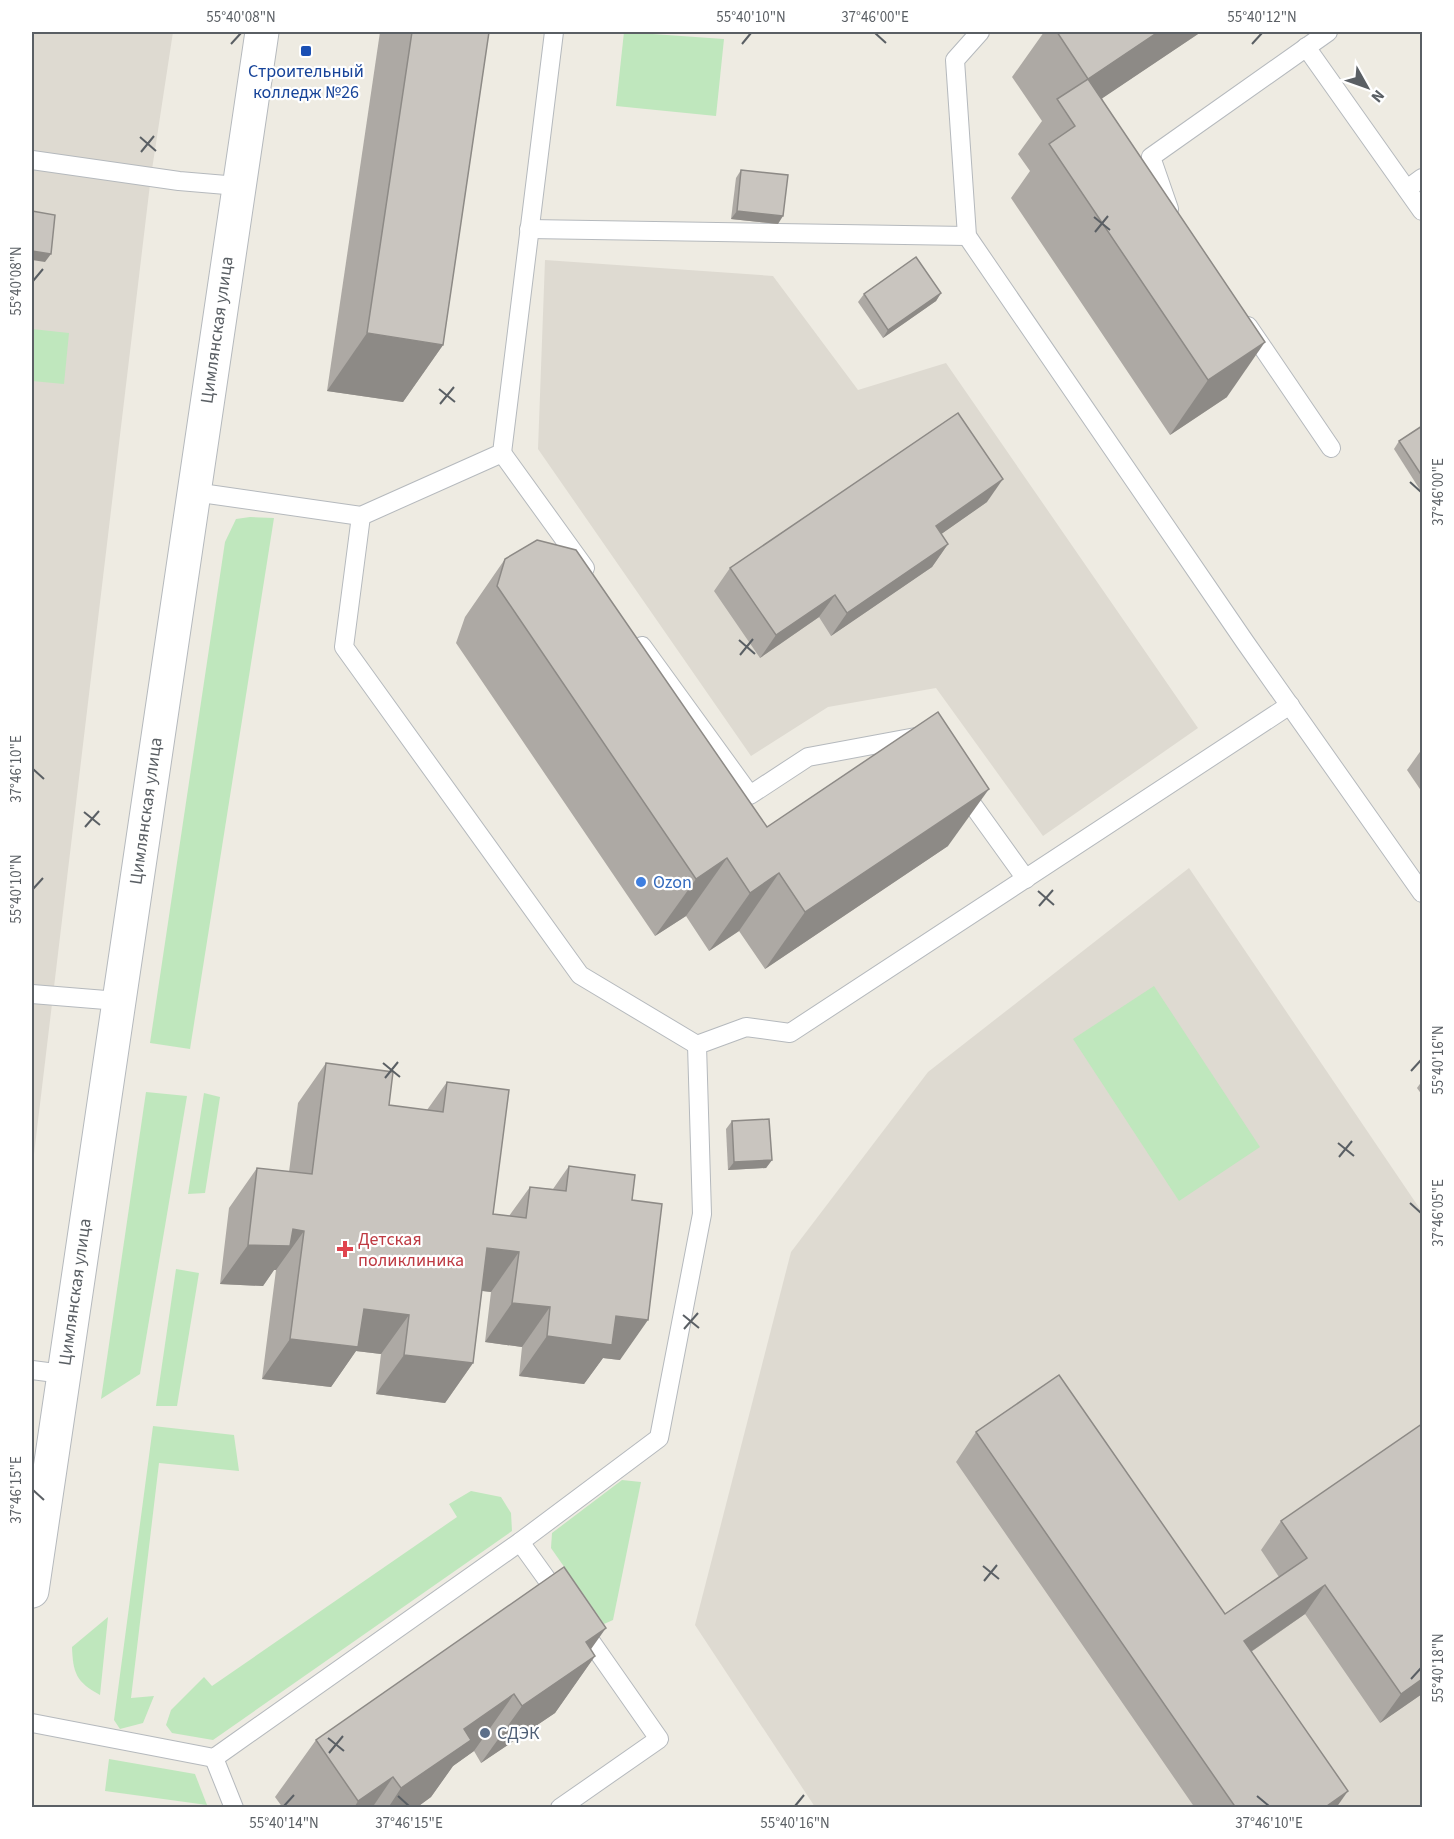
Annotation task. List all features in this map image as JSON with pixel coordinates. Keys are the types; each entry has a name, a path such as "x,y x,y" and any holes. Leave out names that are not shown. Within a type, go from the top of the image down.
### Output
{"street":[{"name":"Цимлянская улица","path":"32,1591 47,1372 118,1001 262,32"}],"lane":[{"path":"554,32 501,453 598,586"},
{"path":"980,32 956,60 967,236 1422,893"},
{"path":"1176,220 1170,211 1151,158 1328,32"},
{"path":"1306,47 1422,212"},
{"path":"32,160 179,181 238,186"},
{"path":"1407,189 1422,178"},
{"path":"529,229 967,236"},
{"path":"1237,309 1331,448"},
{"path":"194,492 361,516 501,453"},
{"path":"361,516 344,647 580,975 697,1044 746,1027 790,1033 1290,705"},
{"path":"633,633 750,795 808,757 923,735 930,745"},
{"path":"951,773 1026,879"},
{"path":"32,994 118,1001"},
{"path":"32,1723 213,1758 520,1542 659,1438 702,1214 697,1044"},
{"path":"520,1542 659,1739 560,1808"},
{"path":"213,1758 234,1808"}],"shaded area":[{"path":"32,32 173,32 151,176 32,1171"},
{"path":"545,260 773,276 858,390 946,363 1198,728 1043,836 936,688 828,707 751,756 538,449"},
{"path":"1189,868 1422,1212 1422,1807 815,1807 695,1625 791,1252 928,1072"}],"green space":[{"path":"624,32 724,39 716,116 616,106"},
{"path":"32,329 69,333 64,384 32,381"},
{"path":"274,518 190,1049 150,1043 225,542 236,519"},
{"path":"1154,986 1260,1147 1179,1201 1073,1039"},
{"path":"146,1092 187,1096 140,1374 101,1399"},
{"path":"204,1093 220,1097 205,1193 188,1194"},
{"path":"176,1269 199,1273 177,1406 156,1406"},
{"path":"153,1426 234,1435 239,1471 159,1463 131,1698 154,1696 143,1723 120,1729 114,1720"},
{"path":"622,1480 641,1482 613,1620 604,1624 551,1548 552,1533"},
{"path":"471,1491 501,1497 511,1513 512,1531 213,1740 172,1733 166,1725 171,1710 204,1677 212,1686 457,1517 449,1504"},
{"path":"108,1617 100,1695 86,1686 77,1676 73,1664 72,1647"},
{"path":"109,1759 195,1774 207,1805 105,1791"}],"building":[{"path":"412,32 489,32 443,345 367,333"},
{"path":"1057,32 1158,32 1088,79"},
{"path":"1088,79 1265,342 1208,380 1049,144 1075,126 1057,99"},
{"path":"741,170 788,175 783,216 737,211"},
{"path":"32,211 55,215 51,254 32,251"},
{"path":"916,257 941,293 888,330 864,294"},
{"path":"958,413 1003,479 936,526 948,544 847,613 835,595 776,635 730,568"},
{"path":"1422,426 1422,476 1399,441"},
{"path":"537,540 576,550 767,827 938,712 989,789 805,912 779,873 750,893 727,858 696,879 497,586 505,559"},
{"name":"Детская поликлиника","path":"326,1063 393,1072 389,1105 443,1112 447,1082 509,1090 493,1214 526,1218 530,1187 566,1191 569,1166 635,1175 632,1200 662,1204 648,1320 616,1316 612,1345 547,1336 550,1307 512,1303 519,1252 487,1248 473,1363 404,1355 409,1315 364,1309 358,1347 290,1339 304,1231 293,1229 290,1246 248,1245 257,1168 312,1174"},
{"path":"769,1119 772,1160 734,1162 732,1121"},
{"path":"1059,1375 1225,1614 1307,1558 1281,1521 1422,1424 1422,1679 1401,1694 1325,1585 1244,1641 1348,1791 1324,1808 1236,1808 976,1432"},
{"path":"564,1567 606,1628 586,1642 595,1656 522,1706 514,1694 464,1729 471,1740 401,1788 393,1777 358,1801 316,1740"}],"place":[{"name":"Строительный колледж №26","path":"306,51"},
{"name":"Ozon","path":"641,882"},
{"name":"Детская поликлиника","path":"345,1249"},
{"name":"СДЭК","path":"485,1733"}]}
